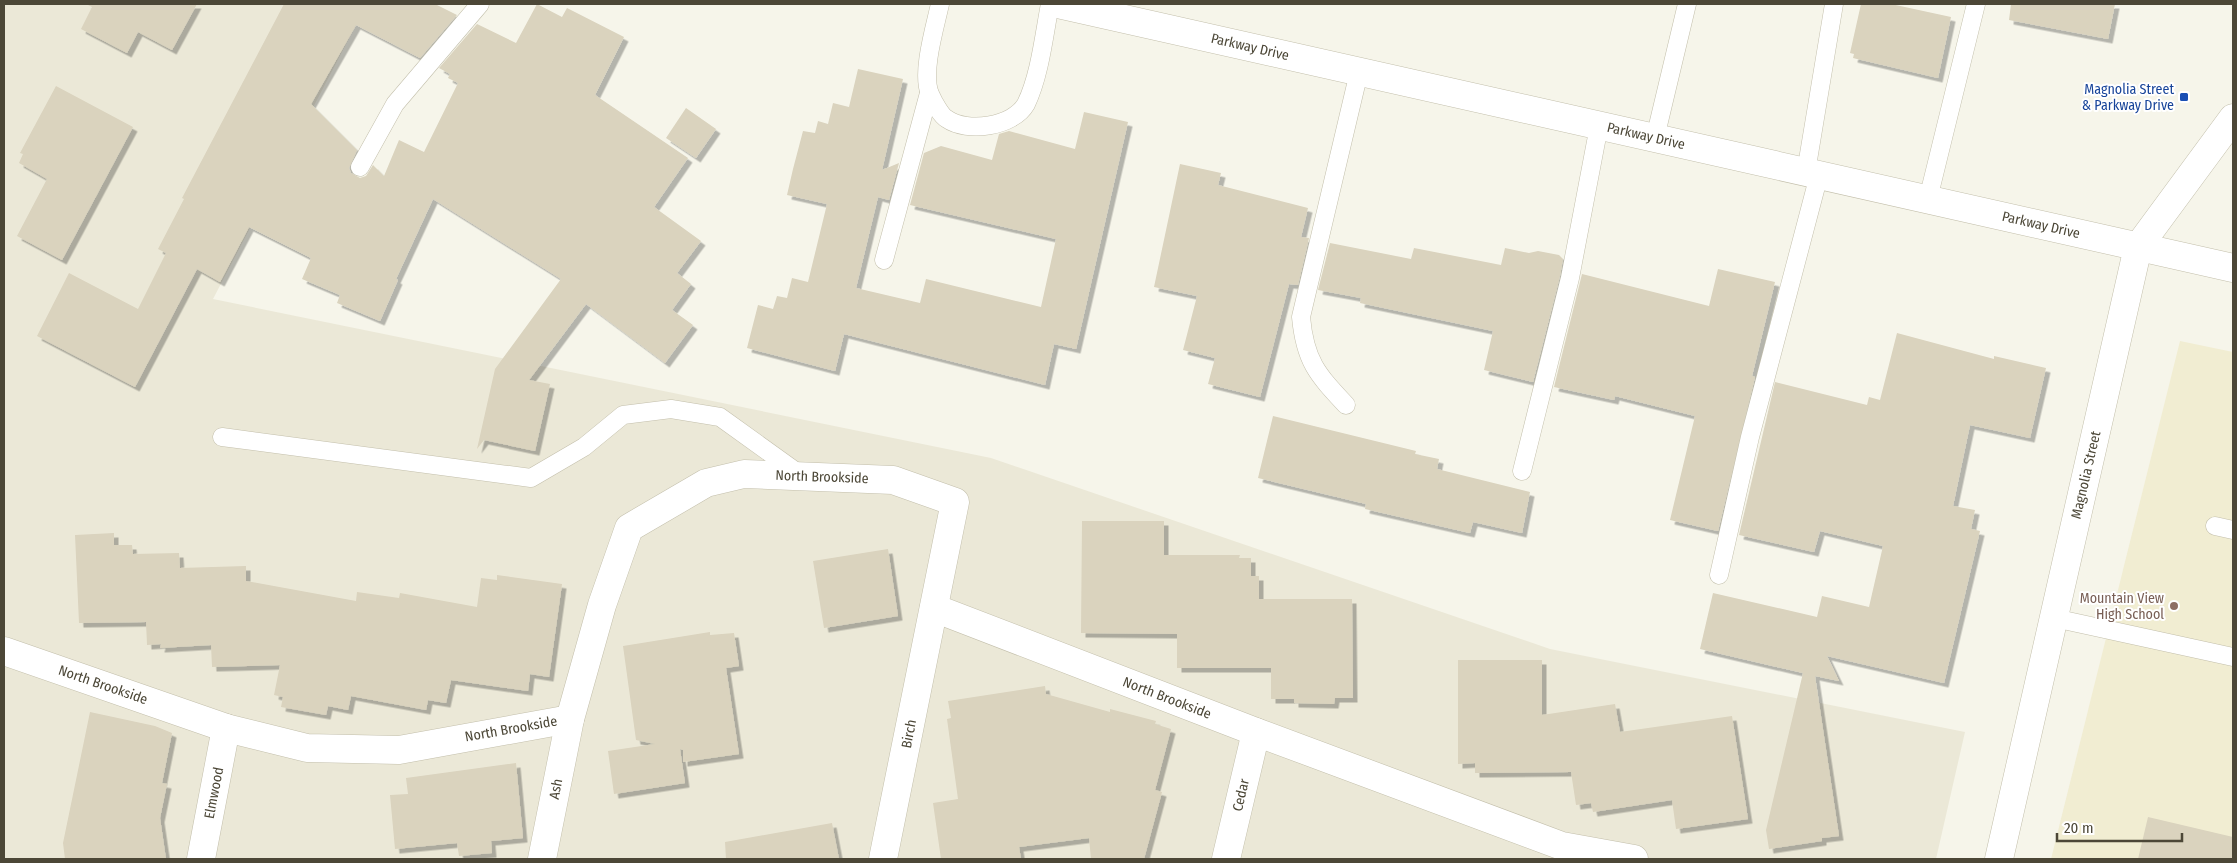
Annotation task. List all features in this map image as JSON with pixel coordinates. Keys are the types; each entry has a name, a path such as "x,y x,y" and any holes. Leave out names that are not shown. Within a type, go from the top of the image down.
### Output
{"street":[{"name":"Parkway Drive","path":"1058,4 2233,268"},
{"name":"Magnolia Street","path":"1999,859 2138,247 2233,118"},
{"name":"North Brookside","path":"4,651 226,728 306,748 399,750 570,718 602,605 629,528 706,483 744,474 893,480 955,502 934,608 1561,852 1634,859"},
{"name":"Birch","path":"883,859 934,608"},
{"name":"Ash","path":"542,859 570,718"},
{"name":"Elmwood","path":"201,859 226,728"},
{"name":"Cedar","path":"1226,859 1256,732"}],"lane":[{"path":"360,167 395,104 480,4"},
{"path":"884,260 929,93 927,72 940,4"},
{"path":"929,93 945,119 965,126 986,127 1009,119 1025,105 1038,67 1050,4"},
{"path":"1655,138 1687,4"},
{"path":"1719,575 1812,173 1834,4"},
{"path":"1928,199 1976,4"},
{"path":"1346,405 1318,375 1303,340 1301,317 1359,72"},
{"path":"1522,471 1570,278 1599,126"},
{"path":"222,437 531,478 584,447 623,415 672,409 720,417 802,476"},
{"path":"2215,526 2233,530"},
{"path":"2054,618 2233,658"}],"shaded area":[{"path":"4,4 367,4 213,299 991,458 1550,649 1965,732 1936,859 4,859"},
{"name":"Mountain View High School","path":"2180,341 2233,352 2233,859 2051,859"}],"building":[{"path":"86,4 197,4 172,50 138,32 127,53 81,29 92,7"},
{"path":"284,4 435,4 457,15 420,58 356,25 311,104 357,150 349,168 351,173 360,178 366,176 373,165 384,176 399,140 424,152 458,83 448,78 450,74 439,68 477,24 516,43 537,4 562,17 567,8 624,37 595,95 688,158 654,207 701,241 677,273 691,284 672,310 693,325 665,363 586,304 529,380 550,384 535,451 484,440 477,449 495,369 561,279 433,199 396,279 398,280 380,321 337,303 340,295 302,279 311,258 249,227 220,282 197,269 135,387 37,336 69,273 138,309 166,253 158,249 184,199 182,198"},
{"path":"1861,4 1891,4 1951,17 1938,78 1853,58 1854,54 1850,53"},
{"path":"2011,4 2115,4 2108,39 2009,20"},
{"path":"858,69 903,79 882,170 899,163 889,200 878,197 856,288 920,303 926,279 1041,307 1056,239 910,205 924,153 941,146 992,160 999,134 1009,131 1075,149 1084,112 1128,122 1076,349 1054,344 1045,385 844,334 835,371 747,348 758,305 773,309 777,296 787,298 792,278 808,282 827,204 787,195 793,169 803,131 815,133 818,121 828,124 833,103 849,107"},
{"path":"56,86 133,127 62,260 17,236 47,179 19,163 23,154 20,153"},
{"path":"686,108 716,129 696,158 666,138"},
{"path":"1180,164 1221,173 1218,185 1308,208 1301,237 1309,238 1298,285 1289,284 1260,397 1208,384 1215,358 1183,350 1197,296 1154,287"},
{"path":"1330,243 1411,259 1414,248 1501,265 1505,248 1529,253 1538,251 1559,255 1563,259 1560,276 1533,382 1484,370 1493,331 1360,303 1361,298 1318,290"},
{"path":"1718,269 1775,282 1752,376 1755,377 1718,531 1670,520 1695,416 1615,396 1614,400 1554,387 1582,274 1709,306"},
{"path":"1897,333 1994,359 1994,356 2046,368 2030,438 1970,425 1953,506 1975,510 1971,529 1980,531 1944,683 1827,656 1839,681 1815,676 1839,836 1822,838 1822,841 1769,849 1766,830 1803,673 1700,649 1713,593 1817,617 1822,596 1869,607 1883,546 1820,531 1814,552 1739,535 1775,382 1867,405 1869,397 1880,400"},
{"path":"1273,416 1416,451 1415,454 1439,459 1437,469 1530,492 1522,533 1473,522 1470,533 1365,509 1366,504 1258,478"},
{"path":"1082,521 1164,521 1164,555 1240,555 1239,558 1251,558 1251,576 1259,576 1259,599 1352,599 1353,698 1335,698 1334,704 1294,703 1294,699 1271,699 1271,668 1177,668 1177,634 1081,633"},
{"path":"114,533 114,545 132,545 133,554 179,553 180,568 246,566 246,581 356,601 357,592 399,598 400,593 477,607 481,578 497,580 497,575 562,584 549,677 530,674 528,691 451,680 446,703 428,700 426,710 351,696 348,710 328,706 326,715 281,707 283,697 274,695 280,665 212,667 211,645 160,648 161,644 147,645 146,622 79,623 75,535"},
{"path":"888,549 898,616 824,628 813,561"},
{"path":"710,632 710,635 734,633 739,666 726,668 739,754 683,762 683,750 680,749 685,783 614,794 608,751 655,744 636,740 623,646"},
{"path":"1458,660 1542,660 1542,715 1615,704 1620,732 1732,716 1748,819 1676,829 1672,800 1593,812 1591,803 1576,805 1571,772 1475,773 1475,763 1458,764"},
{"path":"1045,686 1046,694 1110,712 1110,709 1156,721 1155,724 1171,729 1155,790 1162,792 1144,859 1091,859 1089,838 1019,847 1021,859 941,859 933,803 958,799 947,719 951,718 948,701"},
{"path":"90,712 155,726 172,733 162,783 167,784 160,818 166,859 65,859 63,843"},
{"path":"516,763 523,838 491,841 492,853 459,856 457,843 395,849 390,795 408,794 406,778"},
{"path":"2148,817 2233,837 2233,859 2138,859"},
{"path":"832,823 839,859 726,859 725,842"}],"place":[{"name":"Magnolia Street & Parkway Drive","path":"2184,97"},
{"name":"Mountain View High School","path":"2174,606"}]}
